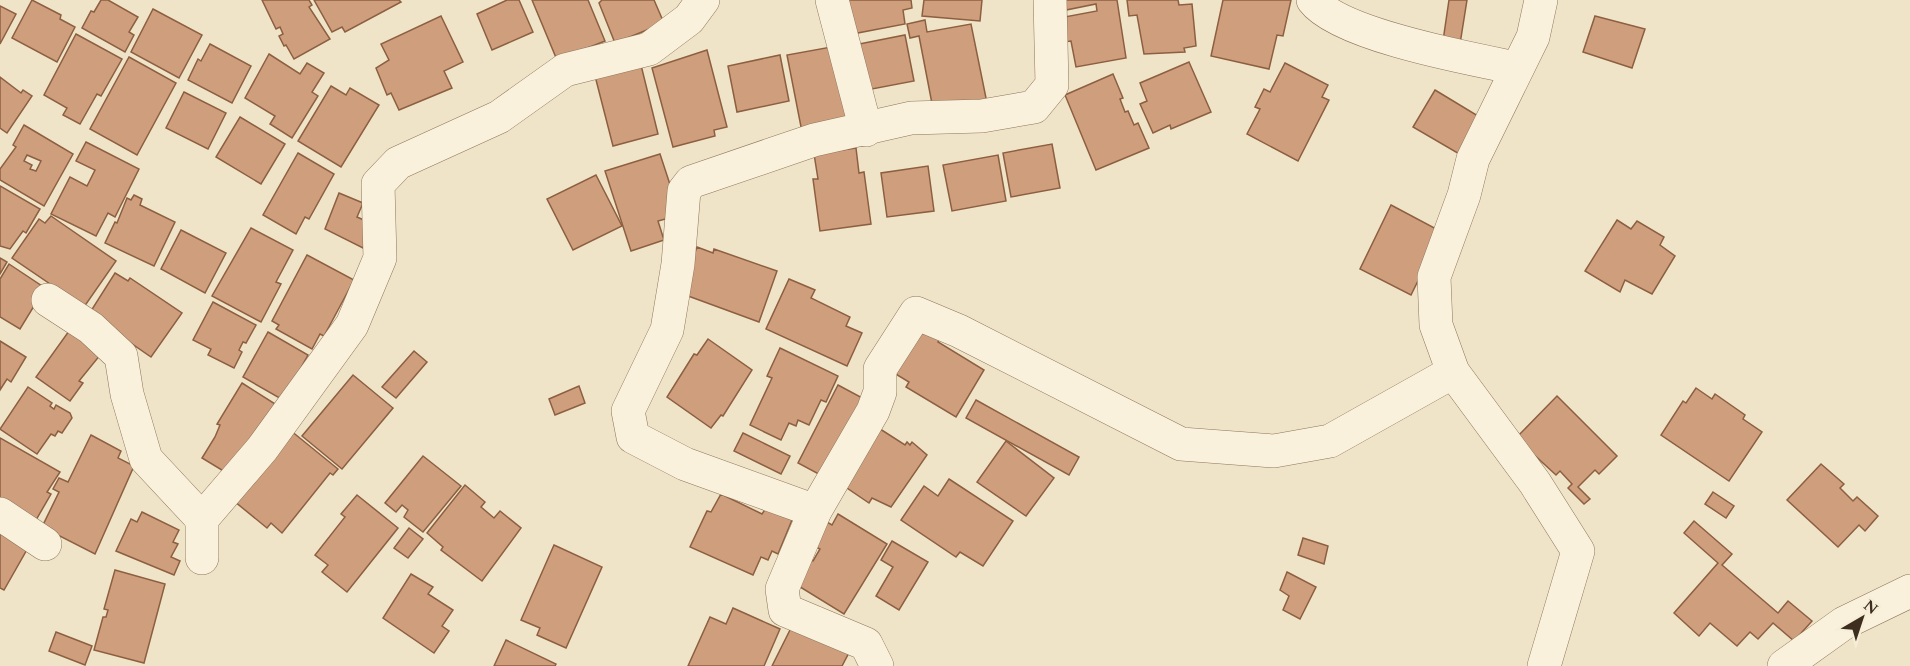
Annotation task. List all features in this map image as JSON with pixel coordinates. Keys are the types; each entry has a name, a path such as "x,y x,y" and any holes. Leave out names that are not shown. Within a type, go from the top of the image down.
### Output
{"street":[{"path":"202,558 202,519 262,449 352,325 380,258 378,184 398,162 499,117 565,70 649,49 689,19 703,0"},
{"path":"832,0 866,130"},
{"path":"815,511 685,464 633,437 628,411 667,330 678,264 684,191 691,182 814,140 911,118 982,116 1034,107 1053,86 1050,0"},
{"path":"1313,0 1318,6 1332,14 1371,32 1420,47 1516,68"},
{"path":"1541,0 1533,37 1473,159 1464,195 1434,277 1436,325 1453,372 1535,483 1578,551 1544,666"},
{"path":"48,300 91,328 122,356 127,394 146,459 202,519"},
{"path":"877,666 866,644 785,610 782,589 815,511 873,411 880,392 880,369 916,312 959,331 1180,444 1274,451 1330,441 1453,372"},
{"path":"0,514 45,544"},
{"path":"1784,666 1844,623 1910,591"}],"building":[{"path":"32,0 61,15 60,19 75,27 57,62 12,38"},
{"path":"101,0 108,0 138,17 129,32 134,35 125,52 82,28 91,11 94,12"},
{"path":"262,0 309,0 312,5 309,7 330,39 294,59 279,36 283,34 280,27 276,29"},
{"path":"314,0 399,0 401,2 345,32 342,27 332,32"},
{"path":"507,0 519,0 533,32 492,50 477,14"},
{"path":"532,0 588,0 605,41 557,60"},
{"path":"602,0 654,0 664,23 615,43 599,3"},
{"path":"840,0 911,0 912,8 903,10 905,24 847,35"},
{"path":"924,0 982,0 980,21 922,16"},
{"path":"1065,0 1117,0 1126,58 1076,67 1071,41 1064,42 1059,18 1097,11 1096,4 1066,10"},
{"path":"1127,0 1178,0 1179,5 1192,4 1196,46 1184,48 1185,52 1144,54 1137,15 1129,16"},
{"path":"1223,0 1291,0 1283,36 1277,35 1269,69 1211,56"},
{"path":"1449,0 1467,0 1460,44 1443,41"},
{"path":"0,6 16,14 0,44"},
{"path":"153,9 202,35 179,78 131,52"},
{"path":"441,16 463,62 444,71 452,88 399,110 391,93 387,95 376,68 389,60 381,44"},
{"path":"1595,16 1645,29 1632,68 1583,52"},
{"path":"925,20 927,32 971,24 987,103 934,114 919,36 910,38 907,24"},
{"path":"76,34 122,59 101,96 97,94 80,124 63,115 67,108 44,95"},
{"path":"905,35 914,81 872,89 849,46"},
{"path":"210,44 251,66 232,103 188,80 198,59 201,61"},
{"path":"842,45 856,123 802,132 787,55"},
{"path":"707,50 727,127 714,130 715,136 673,147 652,68"},
{"path":"269,54 300,74 307,63 324,73 312,92 318,96 292,138 270,124 275,116 245,98"},
{"path":"780,55 789,101 737,112 728,66"},
{"path":"129,57 176,83 137,155 90,129"},
{"path":"640,61 658,134 613,146 594,72"},
{"path":"1189,62 1211,112 1171,129 1170,125 1153,133 1140,104 1147,101 1140,83"},
{"path":"1285,63 1328,85 1322,97 1329,100 1298,161 1247,134 1260,109 1255,107 1264,89 1270,92"},
{"path":"1113,74 1123,98 1120,99 1125,112 1128,111 1134,125 1138,123 1149,148 1096,170 1065,95"},
{"path":"0,77 21,93 23,90 32,96 7,133 0,128"},
{"path":"331,86 346,95 350,88 379,105 341,167 298,141"},
{"path":"1435,90 1483,119 1461,155 1413,127"},
{"path":"184,92 226,113 208,149 166,128"},
{"path":"240,117 285,144 261,184 216,157"},
{"path":"24,125 73,154 44,206 0,180 0,169 16,147 13,145","holes":["27,155 41,161 36,171 30,169 32,165 24,161"]},
{"path":"86,142 139,169 115,217 108,213 96,236 51,214 70,177 87,186 95,170 76,161"},
{"path":"1052,144 1060,188 1011,197 1003,153"},
{"path":"856,148 859,173 864,172 871,224 820,231 813,179 818,179 814,154"},
{"path":"298,153 334,174 309,219 305,217 296,234 263,215"},
{"path":"660,154 680,215 658,221 664,240 631,251 605,171"},
{"path":"998,155 1006,201 952,211 943,165"},
{"path":"928,166 934,211 887,217 881,173"},
{"path":"596,175 622,226 573,250 547,199"},
{"path":"0,186 40,209 26,233 23,231 10,249 0,246"},
{"path":"339,193 363,203 357,217 373,224 363,248 325,229"},
{"path":"134,195 142,199 140,205 175,222 154,266 105,243 115,222 117,223 127,198 131,200"},
{"path":"1391,205 1442,232 1411,295 1360,269"},
{"path":"51,216 116,261 84,307 12,258 39,219 45,223"},
{"path":"1617,220 1631,229 1637,221 1664,237 1660,245 1675,256 1652,294 1625,280 1620,292 1585,271"},
{"path":"251,228 293,250 276,282 281,284 261,322 212,296"},
{"path":"181,230 226,253 205,293 161,269"},
{"path":"697,247 713,253 714,249 777,271 759,322 680,293"},
{"path":"307,255 354,280 324,336 320,334 312,349 276,329 279,325 272,321"},
{"path":"0,258 7,262 0,274"},
{"path":"9,264 45,288 20,329 0,317 0,279"},
{"path":"115,273 128,281 130,278 182,313 151,357 89,314"},
{"path":"789,279 815,290 811,298 850,317 846,326 862,333 847,366 766,329"},
{"path":"213,302 256,325 246,343 243,342 239,350 242,352 234,368 208,355 211,349 193,340"},
{"path":"921,327 940,338 938,342 984,370 956,417 906,387 909,382 894,373"},
{"path":"69,331 101,354 79,381 83,383 70,401 36,377"},
{"path":"268,332 308,355 283,400 243,377"},
{"path":"708,339 752,370 723,416 721,415 711,428 667,397 694,354 697,355"},
{"path":"0,341 26,357 11,382 7,379 0,390"},
{"path":"780,348 838,376 826,402 821,400 809,425 798,420 796,426 789,423 781,440 750,425 772,378 767,376"},
{"path":"414,351 427,362 396,398 382,387"},
{"path":"353,375 393,408 342,469 302,436"},
{"path":"242,383 283,409 230,475 202,458 215,437 220,425 217,424"},
{"path":"838,385 868,401 828,479 798,463"},
{"path":"579,386 585,403 555,415 549,399"},
{"path":"28,387 52,403 50,406 54,409 56,405 70,413 72,418 62,433 58,431 55,436 51,434 37,454 0,429"},
{"path":"1696,388 1712,399 1715,394 1745,415 1743,419 1762,432 1729,481 1661,435 1683,401 1686,403"},
{"path":"1557,396 1617,456 1599,474 1595,470 1578,487 1590,499 1584,504 1568,488 1572,484 1560,471 1556,475 1516,438"},
{"path":"976,400 1079,457 1069,475 966,418"},
{"path":"285,426 338,469 333,475 330,473 282,533 271,523 267,528 234,501"},
{"path":"877,427 905,445 907,442 910,445 912,442 927,455 891,507 872,498 869,503 844,486"},
{"path":"743,433 790,456 781,474 734,451"},
{"path":"91,435 121,451 118,458 134,466 95,554 42,527 59,492 53,489 59,478 68,482"},
{"path":"0,438 60,472 47,492 51,494 32,527 0,506"},
{"path":"1006,441 1054,478 1026,516 977,482"},
{"path":"423,456 461,486 423,532 404,517 408,510 402,505 396,512 385,503"},
{"path":"1821,464 1844,484 1840,488 1853,501 1857,497 1878,516 1865,531 1859,525 1838,547 1787,500"},
{"path":"949,479 1013,521 983,566 960,552 956,557 901,520 924,486 938,496"},
{"path":"465,485 485,502 481,507 494,518 500,511 521,528 482,581 441,550 443,547 427,533"},
{"path":"1713,492 1734,506 1726,518 1705,504"},
{"path":"721,494 762,514 766,508 792,520 778,554 772,551 768,560 761,557 753,575 690,547 707,511 711,512"},
{"path":"357,495 398,528 347,592 322,572 328,565 315,555 345,517 341,514"},
{"path":"142,512 179,530 173,542 178,544 171,557 180,561 174,575 116,551 131,519 137,522"},
{"path":"838,514 887,544 844,614 792,582 807,557 813,561 820,549 814,546 827,522 832,525"},
{"path":"1694,521 1732,554 1722,565 1778,613 1788,601 1812,621 1794,641 1773,623 1758,639 1750,632 1737,646 1710,623 1699,636 1674,613 1718,563 1684,533"},
{"path":"409,528 423,539 408,558 394,548"},
{"path":"0,530 29,546 4,590 0,588"},
{"path":"1303,538 1328,546 1324,564 1298,555"},
{"path":"892,541 928,562 899,610 876,596 893,567 881,560"},
{"path":"554,545 602,567 566,648 537,635 540,628 521,620"},
{"path":"115,570 165,584 144,663 94,650 103,617 106,617 108,610 104,609"},
{"path":"1287,572 1316,587 1300,619 1283,610 1289,596 1280,590"},
{"path":"411,574 433,587 428,594 453,610 442,626 449,631 434,653 383,618"},
{"path":"733,608 780,629 764,666 688,666 710,617 726,624"},
{"path":"797,616 853,645 842,666 772,666"},
{"path":"56,632 92,646 85,665 49,651"},
{"path":"506,640 556,664 555,666 494,666"}]}
